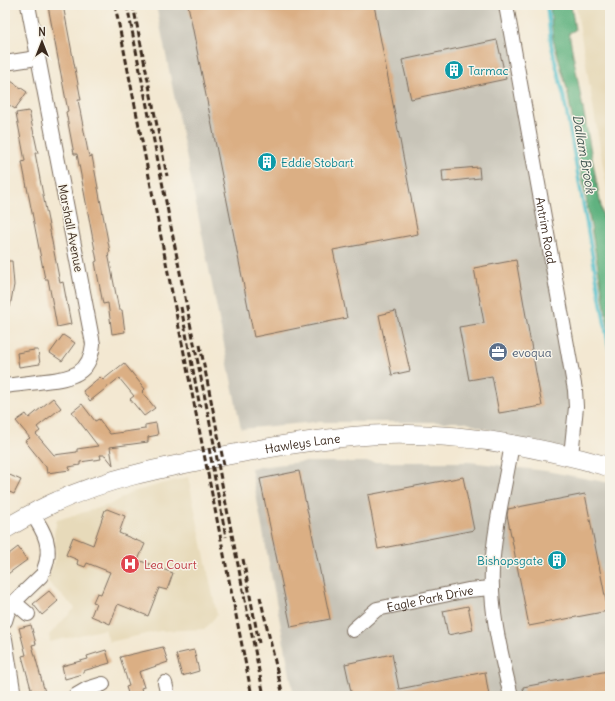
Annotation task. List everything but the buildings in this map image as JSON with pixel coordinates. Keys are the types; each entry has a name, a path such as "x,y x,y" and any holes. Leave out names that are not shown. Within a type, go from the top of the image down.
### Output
{"street":[{"name":"Marshall Avenue","path":"5,386 70,377 86,366 92,352 92,335 37,58 28,5"},
{"name":"Antrim Road","path":"506,5 575,390 576,407 571,456"},
{"path":"5,63 37,58"},
{"name":"Hawleys Lane","path":"5,529 58,501 109,482 178,465 275,447 372,435 427,435 512,444 571,456 610,467"},
{"name":"Eagle Park Drive","path":"511,696 498,641 492,588 493,555 512,444"},
{"path":"5,621 9,608 43,573 48,556 47,540 32,514"},
{"name":"Eagle Park Drive","path":"353,630 377,609 468,590 492,588"},
{"path":"14,602 28,614"},
{"path":"5,639 14,696"},
{"path":"75,696 87,689 103,684"}],"shaded area":[{"path":"156,5 514,5 510,35 575,390 570,456 464,422 315,422 241,429"},
{"path":"576,5 610,5 610,207"},
{"path":"300,462 469,462 546,471 610,483 610,696 294,696 251,468"},
{"name":"Lea Court","path":"188,477 217,615 205,629 160,631 109,642 105,629 50,642 49,635 75,608 47,581 56,558 54,534 57,520 109,505 132,492"}],"green space":[{"path":"550,5 571,5 575,30 569,33 610,255 610,336 567,89 553,39"}],"waterway":[{"name":"Dallam Brook","path":"547,5 551,44 564,98 610,353"}],"railway":[{"path":"115,5 252,696"},
{"path":"127,5 264,696"},
{"path":"133,5 167,176"},
{"path":"181,307 200,407"},
{"path":"200,345 224,465"},
{"path":"209,448 226,537"},
{"path":"243,559 259,643"},
{"path":"260,597 283,696"}],"place":[{"name":"Tarmac","path":"454,70"},
{"name":"Eddie Stobart","path":"267,162"},
{"name":"evoqua","path":"498,352"},
{"name":"Bishopsgate","path":"557,560"},
{"name":"Lea Court","path":"130,564"}]}
